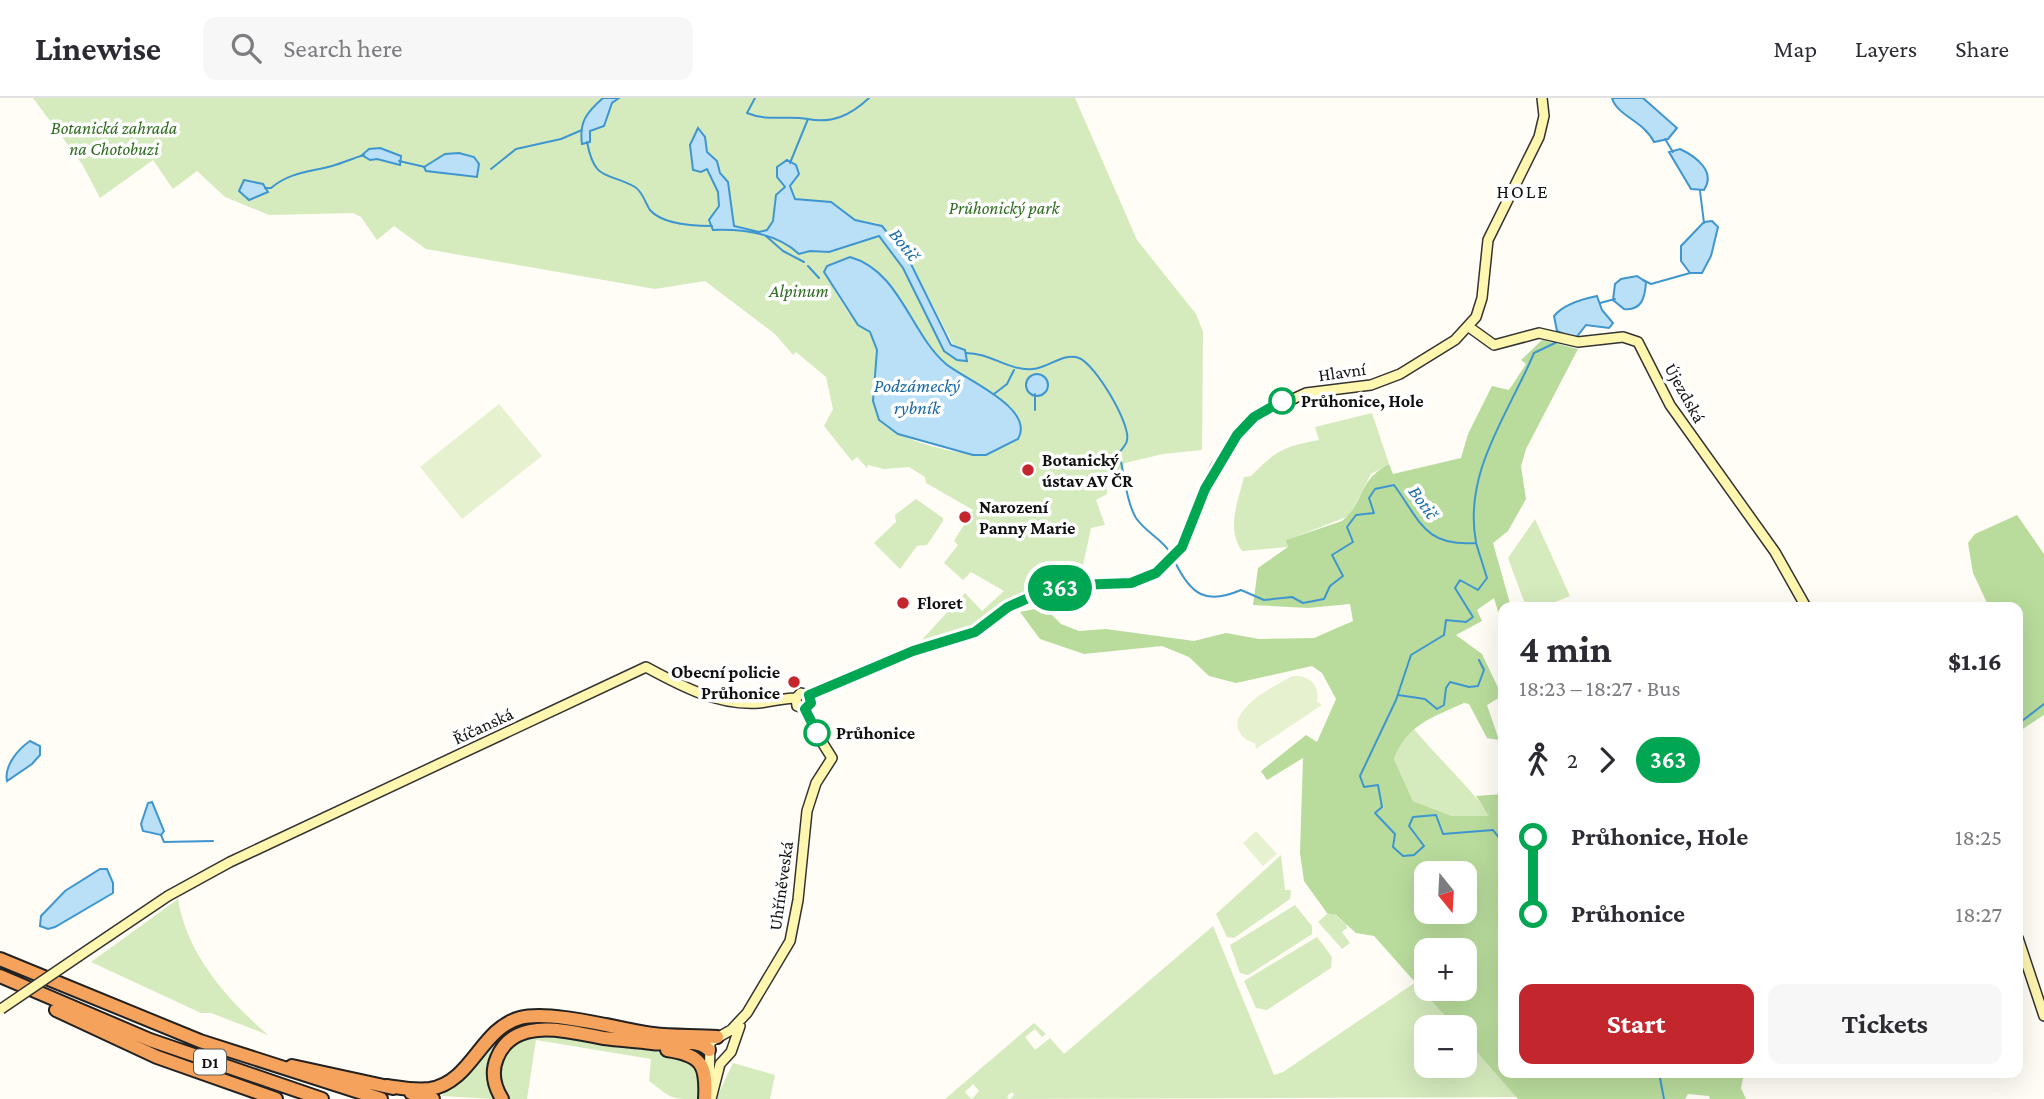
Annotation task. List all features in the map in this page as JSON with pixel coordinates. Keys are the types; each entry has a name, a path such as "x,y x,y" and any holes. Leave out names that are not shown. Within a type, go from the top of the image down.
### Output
{"highway":[{"name":"D1","path":"0,959 107,1005 243,1056 381,1099"},
{"name":"D1","path":"0,976 162,1044 322,1099"},
{"path":"0,983 138,1049 276,1099"},
{"path":"387,1086 420,1090 444,1084 462,1072 499,1029 525,1017 552,1018 663,1036 719,1036"},
{"path":"502,1099 494,1081 496,1058 504,1046 521,1033 549,1029 692,1055 705,1073 708,1099"},
{"path":"616,1040 701,1045 710,1052"},
{"path":"243,1056 387,1086 433,1099"}],"street":[{"name":"Hlavní","path":"809,695 889,661 975,632 1008,607 1035,595 1076,585 1131,583 1149,577 1178,552 1215,468 1237,435 1254,417 1283,401 1306,393 1371,385 1400,374 1455,340 1469,327 1482,298 1484,257 1497,221 1543,128 1542,98"},
{"name":"Újezdská","path":"1469,327 1494,345 1539,333 1578,342 1621,337 1638,342 1678,418 1775,552 1803,602"},
{"name":"Říčanská","path":"0,1009 190,883 646,667 680,685 727,702 760,703 796,698"},
{"path":"802,693 809,695 811,703 805,709 797,706 796,698 802,693"},
{"name":"Uhříněveská","path":"746,1014 791,939 807,811 816,783 832,758 805,709"},
{"path":"2023,953 2044,1016"},
{"path":"708,1099 712,1077 710,1042 746,1014"},
{"path":"708,1099 720,1064 732,1046 746,1014"},
{"path":"719,1036 726,1038 732,1046"},
{"path":"710,1052 718,1059 725,1058"}],"green space":[{"name":"Průhonický park","path":"33,98 1075,98 1137,240 1196,314 1203,332 1202,450 1163,454 1125,463 1120,472 1106,475 1107,494 1096,500 1105,525 1091,528 1080,580 1008,601 988,620 963,633 917,645 965,593 982,611 1004,591 971,572 963,580 944,563 958,545 954,541 973,510 926,483 925,477 909,467 884,469 868,465 867,468 857,457 852,461 824,426 833,409 826,377 796,352 793,355 775,334 705,281 655,289 426,249 394,226 377,240 361,217 353,213 269,215 225,197 197,171 173,189 153,160 100,198 82,164","holes":["705,137 707,152 728,182 734,226 713,226 709,220 717,208 718,195 707,168 693,169 691,139","795,176 790,186 795,199 831,202 855,220 877,223 908,258 955,348 945,351 903,268 879,236 829,252 810,251 799,254 778,238 769,236 767,230 773,221 776,195 785,187 780,182","868,264 898,297 939,357 1003,401 1019,421 1021,434 993,452 974,454 927,445 885,426 875,409 875,344 870,334 845,307 828,273"]},
{"path":"1542,340 1578,349 1526,449 1521,466 1526,499 1508,531 1493,543 1510,602 1498,602 1498,611 1494,598 1477,610 1482,621 1456,635 1482,654 1498,688 1498,698 1487,705 1498,740 1487,738 1469,704 1464,703 1431,718 1413,730 1399,747 1394,759 1413,801 1452,816 1489,816 1476,796 1498,794 1498,1076 1477,1052 1477,1015 1444,1015 1432,1001 1477,1001 1477,938 1414,938 1414,981 1374,936 1356,933 1336,915 1327,913 1304,881 1300,853 1303,758 1267,780 1261,771 1306,735 1317,742 1336,699 1322,673 1312,666 1236,683 1209,676 1189,657 1162,646 1084,654 1040,639 1020,612 1044,607 1061,624 1079,631 1106,629 1194,641 1226,633 1259,639 1314,638 1353,621 1350,604 1308,608 1253,605 1258,568 1288,547 1286,540 1342,521 1355,506 1371,477 1389,464 1393,474 1461,458 1468,434 1492,386 1509,390 1526,364 1521,360"},
{"path":"499,404 542,456 462,519 420,467"},
{"path":"1372,413 1389,464 1371,474 1349,516 1287,540 1288,547 1242,551 1237,542 1234,524 1244,477 1251,476 1281,451 1319,440 1315,427"},
{"path":"916,499 943,518 943,521 927,545 917,546 900,569 874,543 896,522 895,515"},
{"path":"2017,515 2044,554 2044,715 2023,729 2023,602 1987,602 1973,573 1968,543 1975,534"},
{"path":"1535,519 1570,596 1555,602 1524,602 1508,558"},
{"path":"1293,676 1304,677 1312,682 1317,690 1317,701 1322,705 1256,749 1255,743 1245,738 1238,729 1242,713 1257,697"},
{"path":"1413,728 1490,816 1452,816 1413,801 1394,759 1401,741"},
{"path":"1256,831 1277,854 1263,866 1243,843"},
{"path":"1281,855 1285,890 1291,890 1290,899 1234,938 1227,937 1216,914"},
{"path":"178,899 190,939 211,974 238,1006 268,1035 211,1013 201,1013 91,962"},
{"path":"1295,905 1312,926 1312,934 1248,975 1240,973 1230,945"},
{"path":"1330,911 1346,924 1347,928 1342,932 1350,943 1342,949 1318,922"},
{"path":"1213,926 1274,1075 1283,1072 1414,983 1414,1001 1433,1001 1445,1015 1414,1015 1414,1078 1477,1078 1477,1050 1498,1074 1498,1078 1502,1078 1519,1097 1010,1099 1014,1095 1012,1092 1007,1096 1009,1099 972,1099 979,1091 973,1084 965,1092 971,1099 945,1099 1034,1023 1046,1034 1042,1037 1035,1029 1025,1037 1035,1050 1050,1038 1064,1054"},
{"path":"1317,937 1332,957 1331,968 1267,1010 1256,1008 1244,981"},
{"path":"521,1027 502,1041 491,1058 489,1077 494,1099 442,1096 468,1076 504,1036"},
{"path":"547,1034 683,1056 701,1072 700,1099 672,1097 649,1081 651,1059 536,1040 527,1099 506,1099 498,1071 499,1061 504,1053 520,1041"},
{"path":"733,1063 775,1075 770,1099 716,1099"},
{"path":"1500,1078 1743,1078 1741,1088 1746,1099 1710,1099 1709,1096 1688,1094 1685,1099 1518,1099"}],"water":[{"path":"603,98 619,98 612,103 604,126 590,131 590,142 582,144 585,118"},
{"path":"1612,98 1643,98 1677,128 1668,139 1654,142 1644,129 1619,110"},
{"path":"698,128 705,137 707,152 717,161 720,173 728,182 734,226 759,232 767,230 773,221 776,195 785,187 777,177 777,167 787,160 796,165 799,174 790,186 795,199 831,202 855,220 882,226 908,258 951,345 965,350 967,361 957,360 944,351 903,268 879,236 829,252 810,251 799,254 770,237 736,230 713,230 709,220 719,206 718,192 707,169 701,172 693,170 690,145"},
{"path":"380,148 401,156 400,165 377,159 370,160 362,155 369,149"},
{"path":"1680,149 1693,156 1706,171 1708,177 1704,190 1691,189 1669,152"},
{"path":"459,153 474,157 479,164 477,177 426,171 424,167 445,154"},
{"path":"244,180 263,184 268,192 249,200 239,191"},
{"path":"1712,221 1718,227 1711,256 1702,273 1690,273 1681,261 1681,246 1704,222"},
{"name":"Podzámecký rybník","path":"850,257 867,264 881,275 946,364 1008,406 1017,416 1021,427 1018,439 986,455 973,455 898,434 879,420 873,401 877,350 870,332 858,325 824,272 827,266"},
{"path":"1637,276 1646,282 1643,298 1635,308 1624,309 1613,300 1615,284 1621,279"},
{"path":"1597,296 1602,310 1613,323 1609,328 1586,325 1575,339 1557,331 1554,316 1558,312 1574,303"},
{"path":"1037,374 1047,381 1048,385 1041,395 1037,396 1027,389 1026,385 1033,375"},
{"path":"30,741 40,746 40,755 32,764 7,781 13,758"},
{"path":"152,802 164,831 161,835 143,831 141,824 148,803"},
{"path":"100,869 107,869 113,883 113,893 55,927 48,929 40,926 41,916 65,891"}],"waterway":[{"name":"Botič","path":"755,98 747,113 763,117 808,119 790,163"},
{"name":"Botič","path":"808,119 841,117 869,98"},
{"path":"491,169 516,149 561,139 582,130"},
{"path":"1665,139 1673,152"},
{"name":"Botič","path":"587,142 598,170 638,189 656,215 679,224 712,226"},
{"path":"265,188 271,188 293,176 364,155"},
{"path":"399,161 425,167"},
{"path":"1700,191 1704,223"},
{"name":"Botič","path":"766,236 783,251 804,262"},
{"name":"Botič","path":"808,266 819,278"},
{"path":"1643,280 1651,284 1690,273"},
{"path":"1600,303 1615,299"},
{"path":"1476,542 1476,492 1490,444 1534,353 1557,342"},
{"name":"Botič","path":"966,353 1024,369 1039,368 1068,357 1079,358 1086,363 1102,382 1118,409 1127,432 1127,440 1119,453 1136,518 1171,554"},
{"name":"Botič","path":"994,394 1007,384 1014,370"},
{"path":"1035,394 1035,410"},
{"name":"Botič","path":"1175,562 1187,582 1201,594 1209,596 1218,597 1241,590 1264,600 1292,597 1303,603 1324,599 1330,586 1343,576 1332,555 1353,542 1347,527 1356,515 1374,513 1369,498 1375,489 1394,485 1425,529 1434,536 1445,541 1476,543 1487,578 1478,590 1460,580 1455,588 1473,617 1466,622 1446,620 1444,635 1411,655 1396,700 1360,776 1364,787 1378,785 1382,807 1375,813 1395,834 1393,847 1403,856 1414,855 1424,846 1409,826 1413,817 1436,815 1443,834 1493,830 1498,836"},
{"path":"1398,695 1425,699 1437,709 1444,705 1446,688 1450,682 1469,687 1478,686 1484,670 1479,660"},
{"path":"2023,720 2044,704"},
{"path":"161,835 164,842 213,841"},
{"name":"Botič","path":"1660,1078 1664,1099"}],"bus line":[{"name":"363","path":"817,733 805,709 811,703 809,695 913,651 975,632 1008,607 1035,595 1076,585 1131,583 1156,573 1182,547 1205,489 1220,459 1237,435 1254,417 1282,401"}],"place":[{"name":"Průhonice, Hole","path":"1282,401"},
{"name":"Botanický ústav AV ČR","path":"1028,470"},
{"name":"Narození Panny Marie","path":"965,517"},
{"name":"Floret","path":"903,603"},
{"name":"Obecní policie Průhonice","path":"794,682"},
{"name":"Průhonice","path":"817,733"}],"district":[{"name":"HOLE","path":"1523,191"}],"park label":[{"name":"Botanická zahrada na Chotobuzi","path":"114,138"},
{"name":"Alpinum","path":"799,291"}]}
